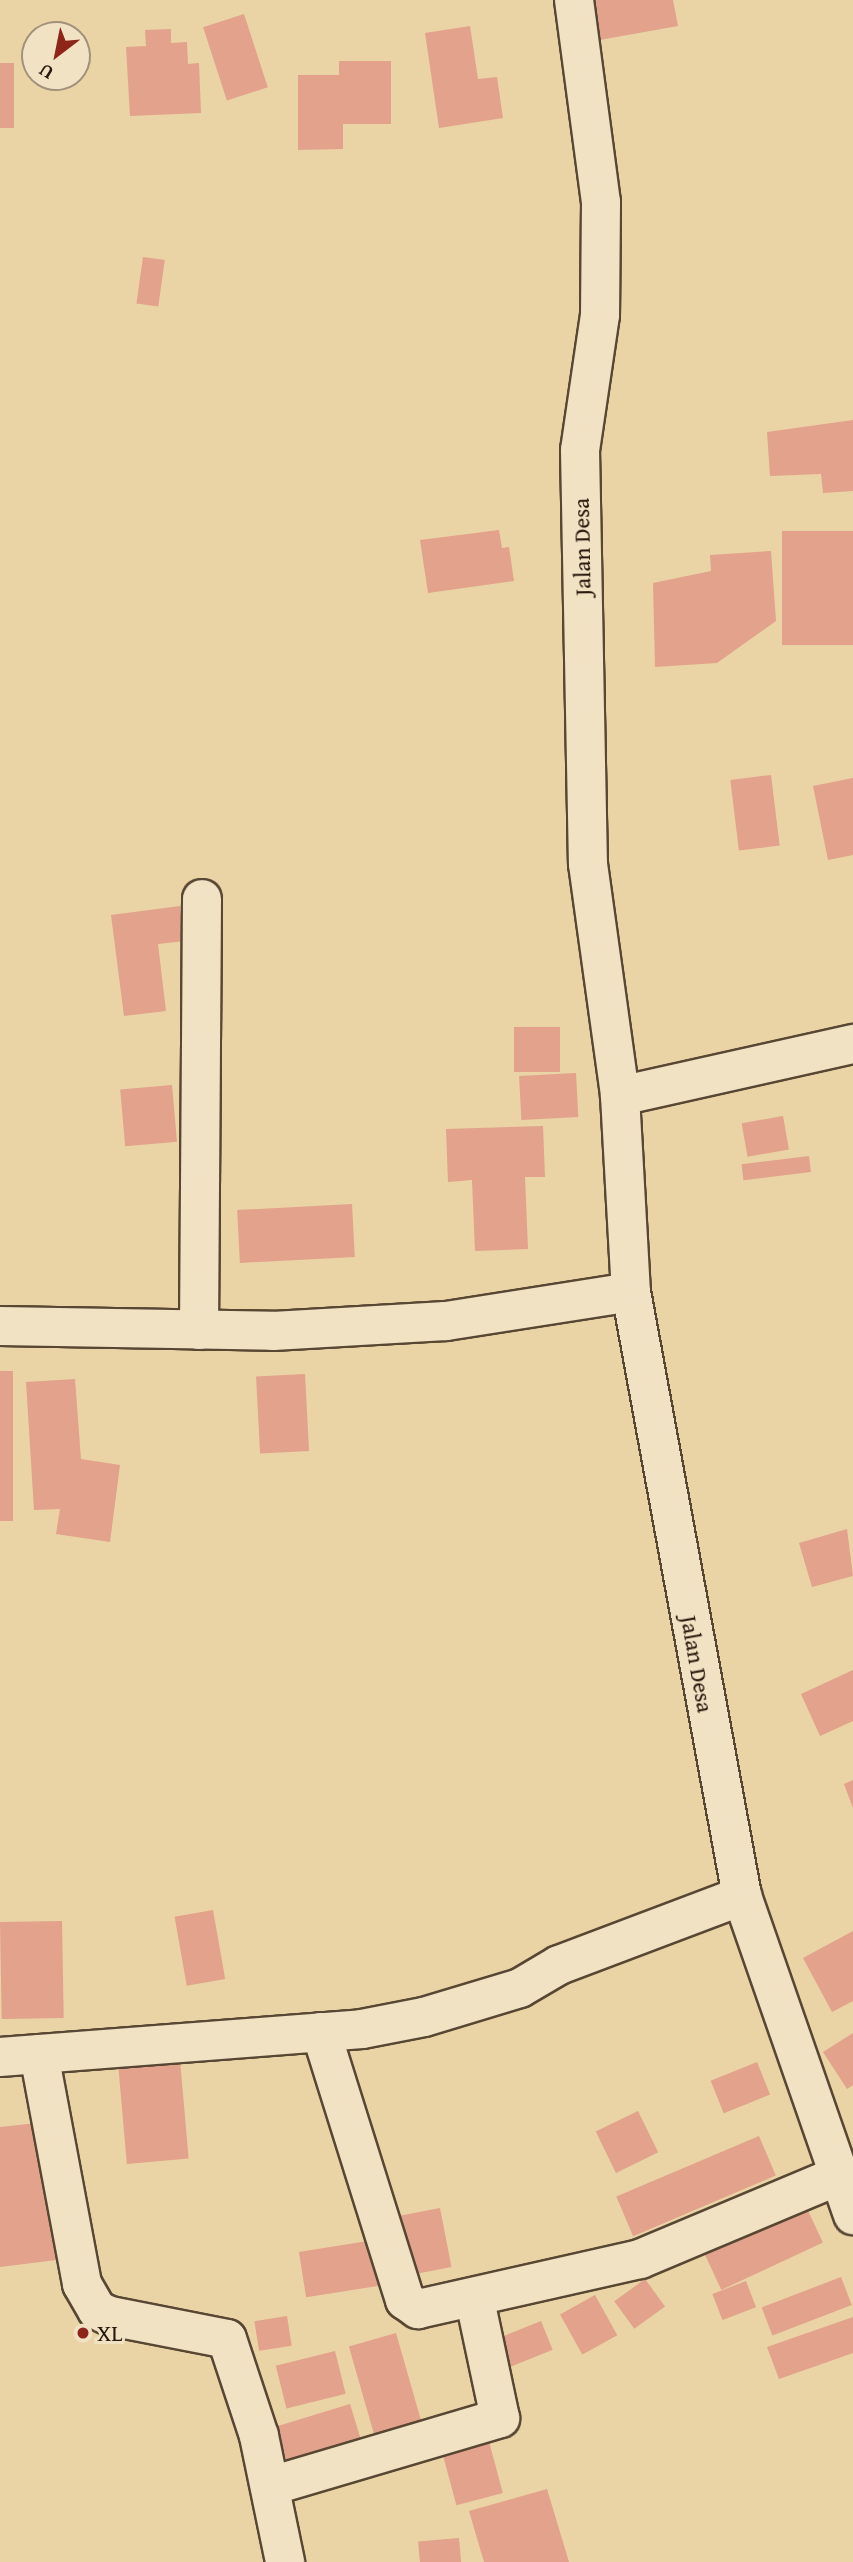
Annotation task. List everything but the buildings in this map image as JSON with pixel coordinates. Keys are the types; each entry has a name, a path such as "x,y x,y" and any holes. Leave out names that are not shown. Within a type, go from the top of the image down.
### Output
{"street":[{"name":"Jalan Desa","path":"574,0 601,202 600,315 580,450 588,864 620,1096 631,1292 742,1896 837,2176 853,2215"},
{"path":"198,1330 202,898"},
{"path":"620,1096 853,1044"},
{"path":"0,1326 198,1330 446,1321 631,1292"},
{"path":"0,2057 321,2032 424,2017 489,1998 742,1896"},
{"path":"321,2032 405,2300 418,2309 475,2300 640,2259 837,2176"},
{"path":"39,2054 82,2284 97,2310 120,2320 227,2339 271,2486 285,2562"},
{"path":"271,2486 500,2417 475,2300"}],"place":[{"name":"XL","path":"83,2333"}]}
